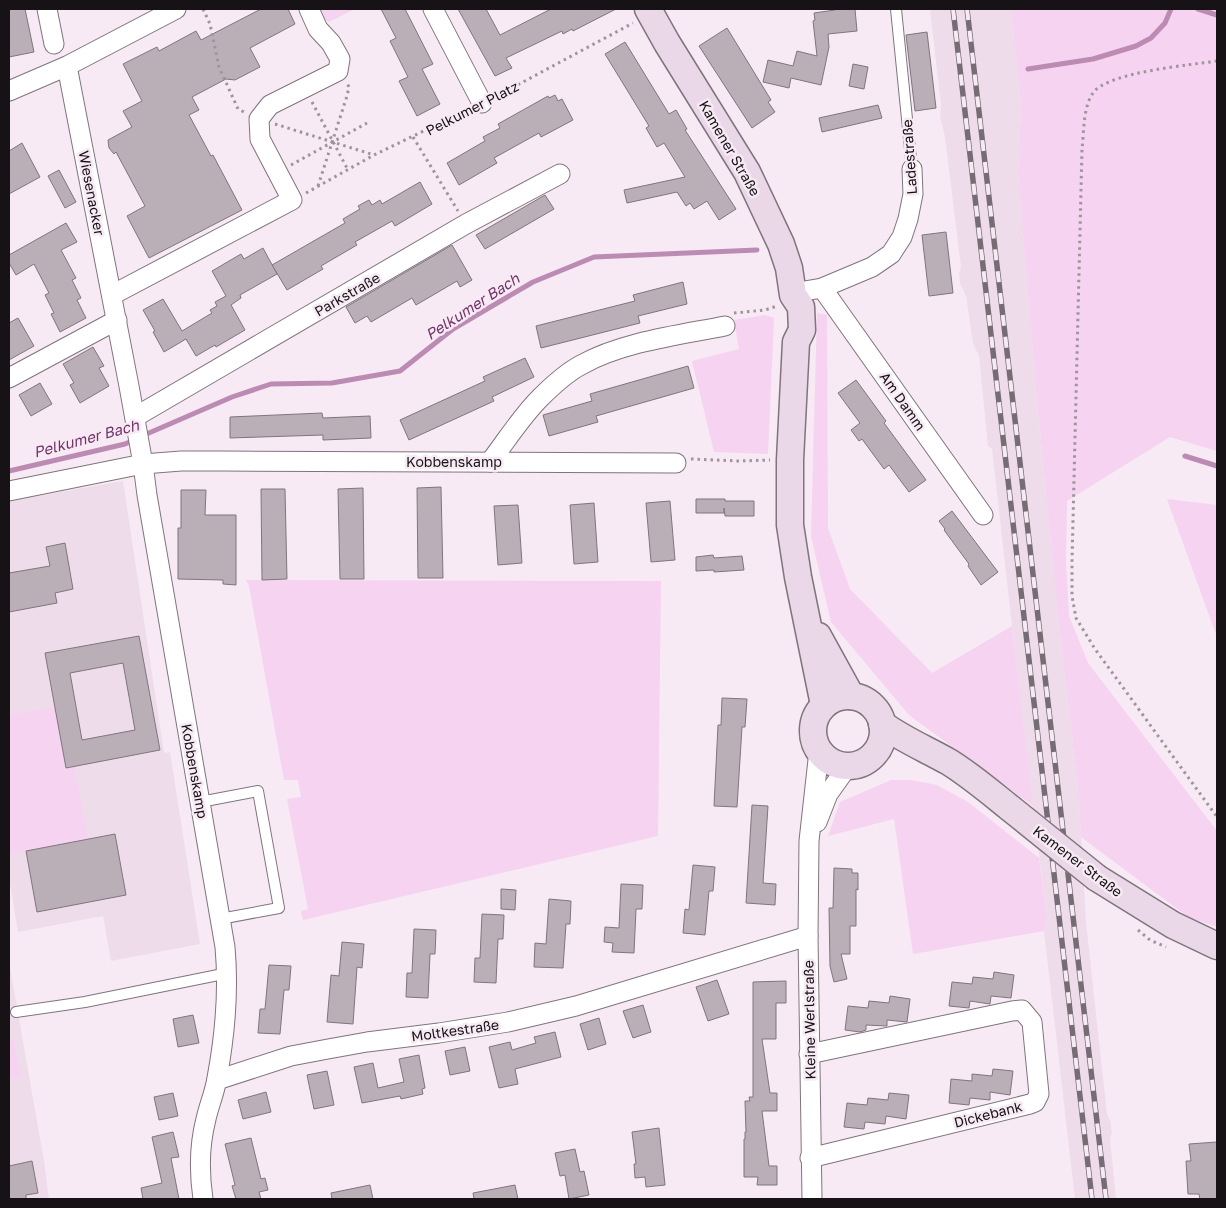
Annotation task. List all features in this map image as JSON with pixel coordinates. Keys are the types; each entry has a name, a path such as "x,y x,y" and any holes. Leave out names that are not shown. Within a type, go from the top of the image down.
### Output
{"main road":[{"name":"Kamener Straße","path":"649,12 747,172 783,250 789,268 793,294 789,308 790,331 796,342 790,460 790,526 824,705"},
{"name":"Kamener Straße","path":"805,611 851,696"},
{"path":"851,696 865,701 876,711 882,724 882,737 874,753 865,761 848,766 832,762 819,751 813,731 816,717 824,705 837,698 851,696"},
{"name":"Kamener Straße","path":"882,724 897,735 964,771 1097,878 1173,925 1217,946"},
{"name":"Kamener Straße","path":"874,753 948,762"}],"street":[{"path":"47,9 54,44"},
{"path":"9,91 66,66 176,9"},
{"path":"112,295 292,200 260,139 259,119 270,105 338,71 340,59 331,43 318,29 309,9"},
{"path":"434,9 482,103"},
{"name":"Wiesenacker","path":"66,66 142,456"},
{"name":"Ladestraße","path":"793,294 822,288 872,267 890,254 902,237 908,219 914,194 912,170"},
{"name":"Parkstraße","path":"136,422 466,224 560,174"},
{"name":"Am Damm","path":"822,288 983,515"},
{"path":"9,378 117,320"},
{"path":"490,462 538,400 556,383 580,365 609,353 639,344 725,326"},
{"name":"Kobbenskamp","path":"142,456 148,505 228,973 225,1026 217,1080"},
{"name":"Kobbenskamp","path":"9,491 142,456 180,461 676,463"},
{"name":"Kleine Werlstraße","path":"812,1199 808,936 809,842 819,751"},
{"name":"Kleine Werlstraße","path":"809,842 828,794 848,766"},
{"name":"Moltkestraße","path":"217,1080 291,1056 367,1042 448,1032 540,1015 576,1006 808,936"},
{"name":"Dickebank","path":"809,1054 1012,1010 1022,1010 1032,1022 1039,1094 1035,1102 1030,1104 810,1158"},
{"path":"203,1199 200,1174 201,1140 217,1080"}],"lane":[{"name":"Ladestraße","path":"896,9 912,170"},
{"path":"200,802 258,791 280,908 220,919"},
{"path":"16,1012 78,1004 228,973"}],"path":[{"name":"Pelkumer Platz","path":"292,200 374,155 482,103 649,12"},
{"path":"1217,61 1123,76 1105,83 1093,92 1085,114 1082,149 1072,596 1076,618 1095,649 1217,817"},
{"path":"318,186 350,87 338,71"},
{"path":"304,88 348,170"},
{"path":"278,172 367,124"},
{"path":"413,137 466,224"},
{"path":"725,326 723,315 773,307 793,294"},
{"path":"676,463 692,459 739,461 790,460"}],"shaded area":[{"path":"314,9 355,9 329,22 318,16"},
{"path":"930,9 1011,9 1021,106 1018,174 1036,391 1058,616 1079,798 1086,922 1107,1114 1112,1132 1110,1139 1116,1199 1075,1199 1044,931 1047,917 992,449 988,446 979,356 973,343 966,296 960,283 959,273 961,267 945,137 940,117 941,105"},
{"path":"1011,9 1217,9 1217,451 1170,437 1067,501 1066,562 1069,616 1088,663 1217,831 1217,927 1188,917 1081,837 1079,798 1058,616 1036,391 1018,174 1021,106"},
{"path":"817,313 827,315 828,528 850,589 932,673 1012,626 1033,806 909,715 831,622 811,536"},
{"path":"765,315 774,318 768,454 714,452 692,361 739,349 734,320"},
{"path":"123,481 164,753 170,752 200,944 111,961 103,916 18,932 9,877 9,501"},
{"path":"1167,499 1217,505 1217,637"},
{"path":"246,580 661,581 658,836 303,920 301,911 308,909 287,799 301,797 298,780 284,780 249,586"},
{"path":"55,707 74,766 88,839 9,854 9,715"},
{"path":"891,780 911,780 937,785 968,802 1039,858 1047,917 1044,931 913,954 894,819 828,836 840,802"},
{"path":"9,962 44,1161 49,1199 9,1199"},
{"path":"14,1040 21,1077 9,1079 9,1042"}],"building":[{"path":"9,9 25,9 34,52 9,57"},
{"path":"261,9 288,9 295,24 250,48 260,67 235,80 226,79 192,97 199,110 189,115 242,210 149,258 127,216 145,206 116,152 114,154 109,148 108,140 132,127 123,111 142,101 123,64 157,47 159,51 196,31 201,40"},
{"path":"381,9 405,9 433,64 422,69 440,104 417,116 399,81 408,77 390,41 396,38"},
{"path":"458,9 486,9 500,35 551,9 616,9 573,31 572,29 563,34 562,31 506,58 512,68 495,76"},
{"path":"835,9 855,9 857,31 828,34 829,47 821,85 791,78 789,88 763,82 768,60 793,66 797,51 817,56 813,21 815,20 814,13"},
{"path":"727,28 771,100 768,102 775,112 752,128 699,46"},
{"path":"927,32 936,108 915,111 906,35"},
{"path":"625,42 669,114 676,110 687,129 685,130 736,209 719,220 707,201 694,209 690,203 686,206 677,192 627,203 624,190 685,177 664,143 657,147 646,128 649,126 605,54"},
{"path":"853,64 868,67 864,89 849,86"},
{"path":"555,95 558,101 562,99 573,120 541,137 539,133 494,158 497,163 459,185 447,163 485,141 483,137 500,128 498,124 548,96 549,98"},
{"path":"878,105 882,118 822,132 819,118"},
{"path":"22,143 40,177 9,194 9,151"},
{"path":"59,170 76,202 65,208 48,176"},
{"path":"420,182 432,204 395,226 392,221 355,242 357,245 321,266 323,269 287,290 272,265 345,223 343,219 360,209 358,206 369,200 372,205 380,200 382,204"},
{"path":"545,195 554,209 485,249 476,235"},
{"path":"66,223 77,242 61,250 76,278 72,280 81,298 77,300 86,318 60,332 51,314 54,313 45,295 49,293 34,264 16,275 9,263 9,255"},
{"path":"946,232 953,293 929,296 922,235"},
{"path":"452,245 472,280 460,287 457,281 416,305 412,298 371,322 367,316 355,323 346,307"},
{"path":"263,248 277,274 240,295 241,298 231,305 245,330 196,356 186,339 164,352 143,310 163,299 182,331 212,313 210,310 217,306 215,302 226,296 212,271 241,254 244,259"},
{"path":"683,282 687,304 638,316 640,323 541,348 536,326 635,301 633,295"},
{"path":"18,318 34,346 9,360 9,323"},
{"path":"93,347 104,366 99,368 109,386 80,403 70,385 74,383 63,364"},
{"path":"525,358 534,377 492,397 494,401 409,440 400,420 485,381 483,377"},
{"path":"688,366 694,388 596,416 598,422 549,436 543,415 592,401 590,394"},
{"path":"856,380 886,421 884,423 926,480 909,492 889,465 884,469 862,439 859,441 851,430 860,423 838,393"},
{"path":"40,383 52,404 31,416 19,395"},
{"path":"322,413 323,418 370,416 371,438 323,440 323,435 230,438 230,417"},
{"path":"441,487 443,578 418,578 417,488"},
{"path":"363,488 364,579 340,579 338,489"},
{"path":"261,489 285,489 287,579 262,580"},
{"path":"181,490 206,490 205,515 236,515 236,585 223,584 223,580 178,579 178,528 181,528"},
{"path":"696,499 754,501 754,516 725,516 724,508 724,513 696,513"},
{"path":"670,501 675,560 651,562 646,503"},
{"path":"594,503 598,562 574,564 570,505"},
{"path":"518,505 522,563 498,565 494,506"},
{"path":"952,511 998,572 981,585 939,521"},
{"path":"65,543 73,589 55,593 57,603 9,612 9,573 50,566 46,547"},
{"path":"713,555 714,558 742,556 744,570 696,571 696,557"},
{"path":"139,636 160,750 66,768 45,653","holes":["123,663 135,730 82,740 70,673"]},
{"path":"722,698 747,699 745,727 742,727 737,807 714,806 718,725 721,725"},
{"path":"752,805 768,806 763,883 776,884 775,905 746,903"},
{"path":"115,834 126,895 37,912 26,851"},
{"path":"693,865 715,867 713,891 709,891 705,935 683,933 685,909 689,910"},
{"path":"834,868 852,869 852,873 858,873 858,890 856,889 856,926 850,926 850,954 841,954 847,979 834,982 830,966 829,908 833,908"},
{"path":"621,884 643,885 642,909 636,909 634,953 612,952 613,943 604,942 605,927 619,928"},
{"path":"501,889 516,890 515,910 501,909"},
{"path":"549,899 571,901 570,924 566,924 563,968 534,967 535,943 546,944"},
{"path":"482,914 504,915 503,939 498,939 496,983 474,982 475,958 480,958"},
{"path":"414,929 436,930 435,954 430,954 428,998 406,997 407,973 412,973"},
{"path":"342,942 364,944 362,968 357,967 353,1024 327,1022 331,975 339,976"},
{"path":"269,965 291,966 289,990 284,990 280,1034 258,1033 260,1009 265,1009"},
{"path":"994,972 1014,975 1011,998 991,996 990,1004 970,1001 969,1008 949,1006 952,982 972,984 973,977 993,979"},
{"path":"717,980 729,1014 708,1021 696,987"},
{"path":"786,981 786,1003 776,1003 776,1039 762,1039 770,1093 777,1093 777,1111 762,1111 769,1166 777,1166 777,1185 757,1185 758,1177 744,1177 745,1101 750,1101 749,1097 753,1097 753,982"},
{"path":"890,996 910,999 907,1022 887,1020 887,1026 866,1025 866,1030 860,1032 845,1030 848,1006 868,1008 869,1001 889,1003"},
{"path":"643,1005 651,1032 633,1038 623,1011"},
{"path":"193,1015 199,1043 178,1047 173,1019"},
{"path":"599,1018 606,1044 588,1050 580,1024"},
{"path":"555,1032 561,1057 515,1069 518,1084 499,1088 489,1047 510,1042 512,1050 536,1043 534,1037"},
{"path":"465,1047 470,1071 450,1075 445,1051"},
{"path":"419,1055 425,1088 422,1089 423,1094 401,1099 400,1096 362,1103 354,1067 373,1063 378,1088 404,1082 399,1059"},
{"path":"993,1069 1013,1071 1010,1095 990,1092 990,1100 970,1098 969,1105 949,1103 951,1079 972,1081 972,1074 992,1076"},
{"path":"327,1071 334,1105 314,1109 307,1075"},
{"path":"266,1092 271,1112 243,1119 238,1100"},
{"path":"173,1093 178,1116 159,1120 154,1097"},
{"path":"889,1093 909,1095 906,1119 886,1116 885,1124 865,1122 864,1129 844,1127 847,1103 867,1105 868,1098 888,1100"},
{"path":"659,1128 665,1185 646,1187 645,1177 635,1178 634,1164 636,1164 632,1132"},
{"path":"173,1132 179,1157 171,1158 179,1199 143,1199 141,1188 162,1183 152,1137"},
{"path":"251,1138 261,1179 265,1178 268,1190 259,1192 261,1199 236,1199 232,1186 235,1185 225,1144"},
{"path":"1217,1142 1217,1199 1200,1199 1199,1194 1188,1194 1186,1161 1191,1161 1189,1144"},
{"path":"575,1149 580,1172 584,1171 589,1195 569,1199 565,1175 560,1176 555,1153"},
{"path":"32,1161 38,1193 26,1195 26,1199 9,1199 9,1166"},
{"path":"370,1185 373,1199 332,1199 331,1193"},
{"path":"515,1185 518,1199 474,1199 473,1193"}],"waterway":[{"path":"1028,69 1093,59 1136,46 1151,38 1165,23 1171,9"},
{"name":"Pelkumer Bach","path":"1198,9 1217,15"},
{"name":"Pelkumer Bach","path":"142,436 232,397 271,384 332,383 400,371 453,329 533,282 594,257 757,250"},
{"name":"Pelkumer Bach","path":"9,471 125,444 134,440"},
{"path":"1185,456 1217,466"}],"railway":[{"path":"953,9 1092,1199"},
{"path":"967,9 1106,1199"}]}
